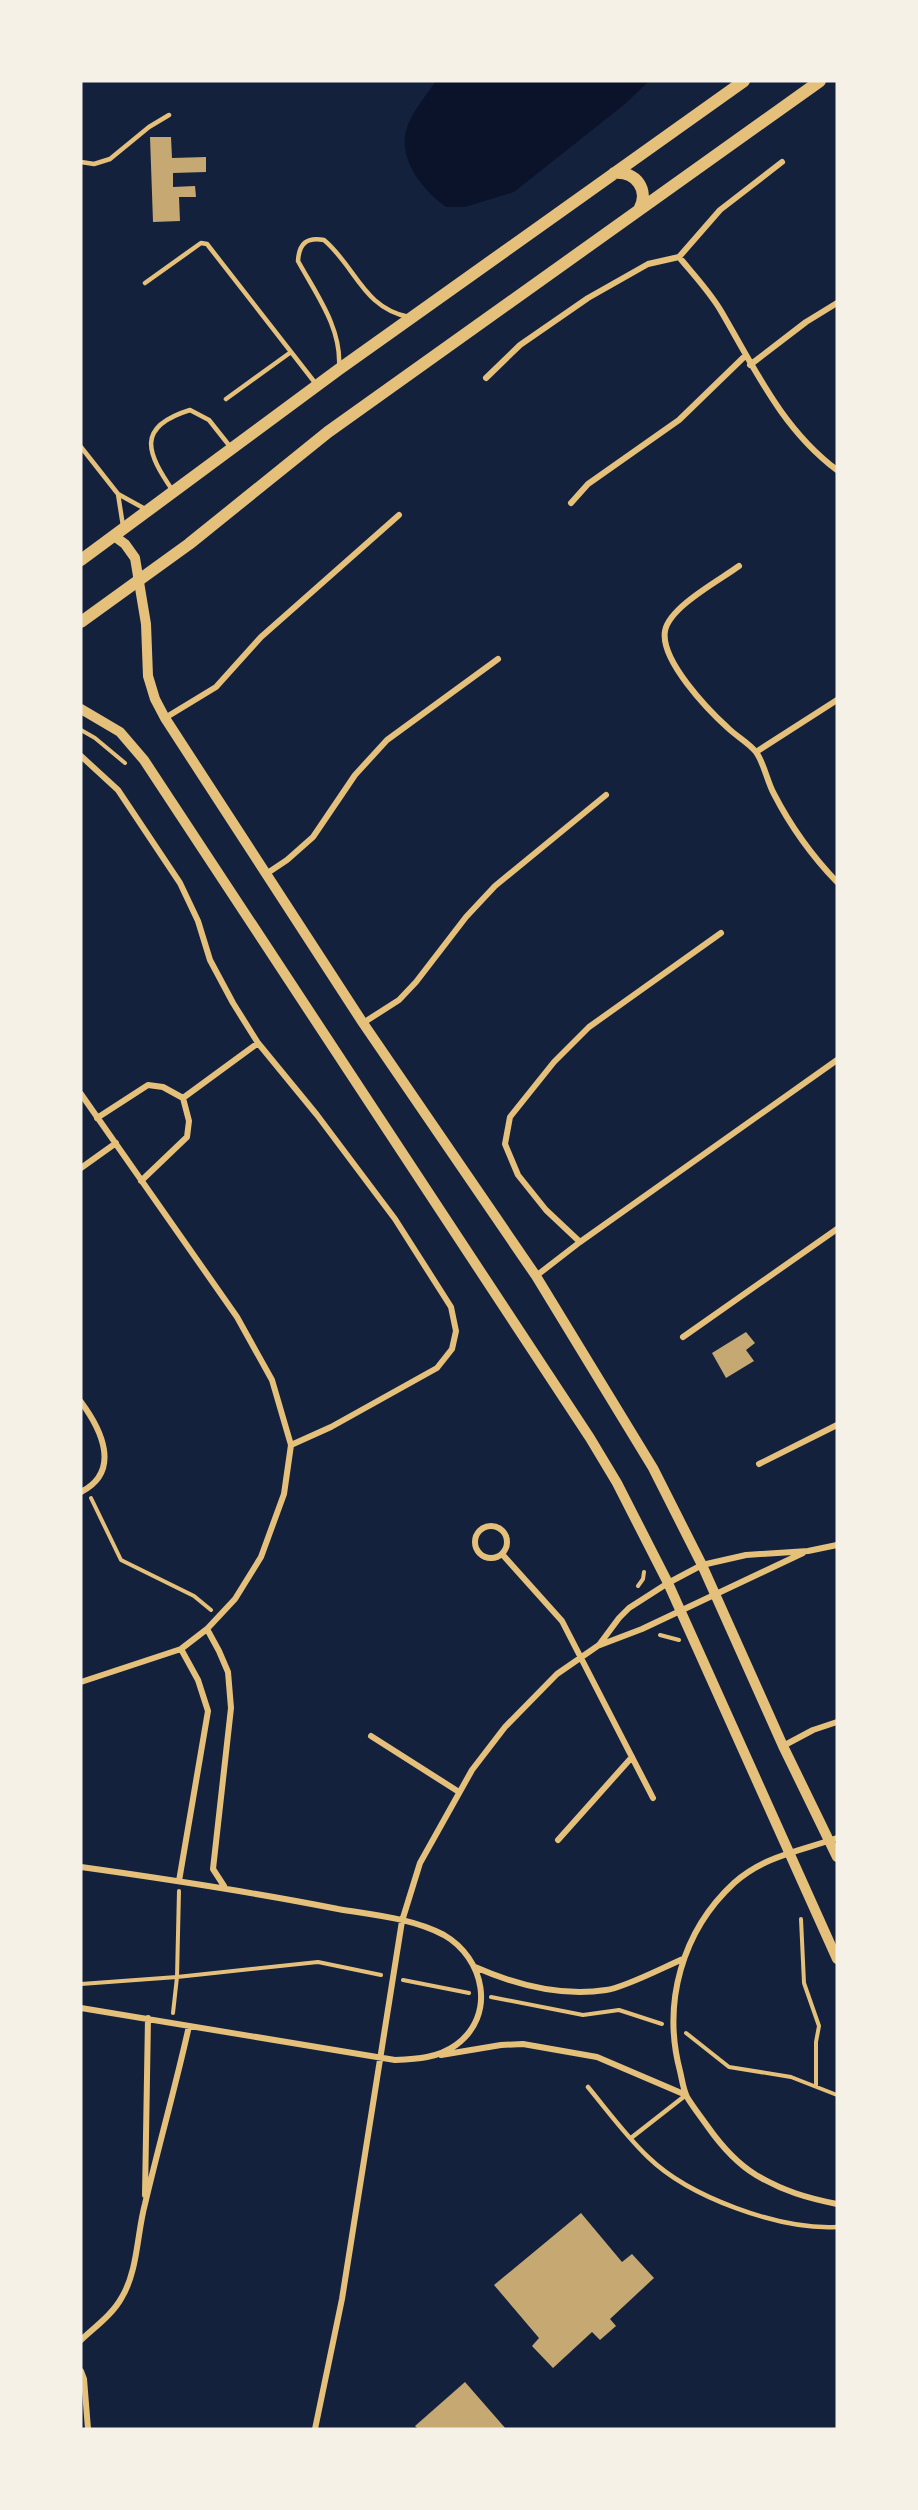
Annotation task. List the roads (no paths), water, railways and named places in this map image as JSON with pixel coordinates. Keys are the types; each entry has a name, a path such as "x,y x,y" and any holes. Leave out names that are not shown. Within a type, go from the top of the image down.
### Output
{"main road":[{"path":"81,560 339,370 744,81"},
{"path":"81,622 189,544 328,432 820,81"},
{"path":"614,173 629,174 640,183 643,197 638,211"}],"street":[{"path":"486,378 520,345 588,298 648,264 679,256 720,210 782,162"},
{"path":"679,256 721,310 750,365 798,435 837,470"},
{"path":"750,365 806,322 837,303"},
{"path":"571,503 588,484 679,420 745,356"},
{"path":"165,718 216,687 261,637 399,515"},
{"path":"119,533 131,550 139,579 146,624 148,676 155,699 165,718 363,1023 536,1276 653,1468 702,1564 783,1746 833,1839 837,1857"},
{"path":"740,566 678,610 667,625 665,640 672,659 700,699 728,729 756,752 788,820 810,852 836,879"},
{"path":"266,874 314,837 355,775 387,741 498,658"},
{"path":"756,752 837,700"},
{"path":"81,709 120,732 144,760 590,1438 617,1483 668,1583 837,1959"},
{"path":"81,756 118,790 180,883 198,921 210,960 258,1043 317,1115 395,1219 451,1307 456,1331 452,1349 437,1368 331,1427 291,1446"},
{"path":"363,1023 399,1000 416,982 466,917 495,886 606,795"},
{"path":"580,1242 546,1210 518,1175 505,1144 510,1117 554,1062 589,1027 721,933"},
{"path":"183,1098 258,1043"},
{"path":"536,1276 580,1242 837,1060"},
{"path":"97,1118 148,1085 163,1087 183,1098 189,1121 187,1137 141,1181"},
{"path":"81,1094 237,1317 272,1380 291,1446 285,1494 261,1557 235,1599 207,1629 181,1649 81,1682"},
{"path":"81,1168 116,1143"},
{"path":"683,1337 837,1229"},
{"path":"81,1402 103,1438 105,1459 99,1476 84,1490"},
{"path":"759,1464 837,1425"},
{"path":"492,1526 505,1534 507,1544 502,1554 487,1558 479,1552 475,1542 482,1528 492,1526"},
{"path":"315,2429 342,2299 402,1921 420,1863 459,1792 472,1770 505,1727 557,1674 599,1645 629,1608 702,1564 746,1555 808,1551 837,1545"},
{"path":"599,1645 642,1629 808,1551"},
{"path":"502,1554 562,1621 653,1798"},
{"path":"207,1629 228,1672 231,1708 213,1869 224,1887"},
{"path":"179,1881 208,1711 198,1680 181,1649"},
{"path":"783,1746 813,1730 837,1722"},
{"path":"371,1736 459,1792"},
{"path":"558,1840 632,1757"},
{"path":"833,1839 789,1852 760,1864 735,1882 713,1905 696,1930 683,1959 673,2006 676,2055 686,2095 718,2142 754,2174 798,2196 837,2204"},
{"path":"81,1867 224,1887 402,1921 430,1929 451,1940 466,1953 475,1967 482,1995 475,2023 469,2033 455,2046 432,2057"},
{"path":"475,1967 507,1981 540,1988 608,1990 683,1959"},
{"path":"81,2008 380,2059 432,2057 479,2048 523,2044 597,2057 686,2095"},
{"path":"144,2205 148,2018"},
{"path":"81,2340 105,2318 122,2297 131,2272 144,2205 172,2102 189,2026"},
{"path":"81,2371 84,2379 88,2429"}],"lane":[{"path":"81,162 94,164 110,159 149,127 169,116"},
{"path":"339,370 340,352 337,334 298,261 298,250 304,242 314,238 324,240 332,246 378,305 396,315 411,318"},
{"path":"145,283 201,243 207,244 317,386"},
{"path":"226,399 291,352"},
{"path":"174,492 156,466 151,453 150,441 156,428 172,416 190,410 209,420 232,448"},
{"path":"81,447 118,494 148,511"},
{"path":"118,494 119,533"},
{"path":"588,2087 648,2157 670,2176 701,2194 776,2221 822,2228 837,2227"},
{"path":"631,2138 686,2095"}],"water":[{"path":"436,81 649,81 625,104 514,192 465,207 446,207 419,180 407,157 405,145 410,120"}]}
